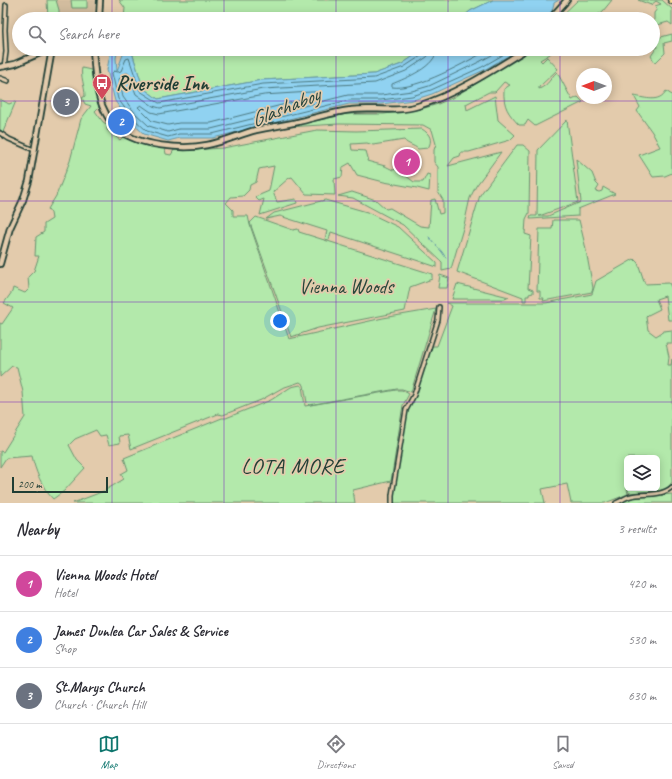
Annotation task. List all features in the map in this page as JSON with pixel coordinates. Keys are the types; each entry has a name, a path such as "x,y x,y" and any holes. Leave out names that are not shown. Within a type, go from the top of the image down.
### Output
{"main road":[{"path":"99,12 100,0"},
{"path":"556,12 567,0"},
{"path":"2,67 16,64 35,56"},
{"path":"0,264 10,228 26,190 50,56"},
{"path":"94,56 95,76 102,107 114,126 127,136 136,140 179,147 208,145 256,130 352,110 416,107 452,92 515,56"}],"street":[{"path":"2,67 6,52 6,5"},
{"path":"0,78 8,80"},
{"path":"0,133 9,139 34,150"},
{"path":"392,503 392,494 406,410 414,395 438,320 439,307"},
{"path":"616,503 630,496 659,493 672,487"}],"shaded area":[{"path":"54,0 95,0 94,12 55,12"}],"green space":[{"path":"47,0 56,0 59,12 48,12"},
{"path":"71,0 87,0 87,8 72,8"},
{"path":"119,0 493,0 469,12 125,12 125,8"},
{"path":"578,0 612,0 602,12 565,12"},
{"path":"638,0 662,0 672,9 672,25 668,22 660,24 660,12 655,12 657,9 655,6 661,4 656,1 651,5"},
{"path":"672,34 672,41 664,43 665,53 655,63 651,56 660,56 661,37"},
{"path":"133,56 414,56 402,64 374,74 262,80 158,99 143,88"},
{"path":"519,56 547,56 540,60 542,62 547,57 558,69 539,87 539,89 557,72 572,100 576,98 576,104 579,104 535,126 528,120 525,125 519,125 509,113 505,105 504,89 510,85 504,82 495,92 489,92 466,104 467,110 495,96 498,120 515,135 510,140 469,152 461,152 460,156 454,158 448,166 501,152 476,186 470,198 451,269 442,271 442,262 403,225 353,198 338,196 352,192 376,200 386,209 390,208 420,226 429,227 431,200 435,199 439,214 443,213 443,200 438,192 438,167 434,162 434,150 436,144 432,130 423,125 339,124 287,127 347,114 384,114 421,109 452,98"},
{"path":"82,68 91,70 99,107 95,111 103,122 108,125 107,130 120,140 123,137 137,143 165,149 166,154 171,155 174,150 223,148 317,130 356,131 422,129 427,133 430,137 430,145 428,148 418,149 404,140 373,145 367,143 351,144 352,150 366,151 368,158 367,161 393,170 397,169 414,182 423,182 427,174 430,175 429,191 357,175 350,163 343,167 342,177 334,179 335,195 306,194 292,177 273,192 277,202 296,199 297,203 260,215 264,199 259,201 255,197 269,191 274,166 259,169 256,182 250,185 249,190 243,196 231,197 226,203 233,210 233,216 248,216 289,339 383,318 436,309 411,392 397,389 309,405 307,403 304,385 300,382 282,388 261,400 223,415 218,414 131,449 128,435 119,436 120,443 109,445 106,435 100,436 96,430 75,439 69,445 77,460 85,468 64,491 53,499 40,479 32,456 6,458 0,467 0,451 3,452 25,417 23,392 17,367 12,366 0,377 0,323 2,324 13,308 4,303 12,292 13,288 25,293 29,289 28,277 34,271 39,256 35,256 36,237 44,232 44,224 52,219 51,213 48,209 56,196 70,161 81,119 91,106 85,104 82,98 85,96"},
{"path":"666,91 672,95 672,173 665,176 653,177 639,155 660,147 652,132 637,111 640,107 634,96 652,99 660,97"},
{"path":"0,99 9,104 16,101 3,132 0,129"},
{"path":"567,120 578,202 539,216 548,216 581,202 576,159 592,173 596,183 599,186 596,191 602,191 603,187 615,194 578,209 578,216 530,219 531,216 537,216 538,150"},
{"path":"517,145 523,145 530,151 529,213 526,219 525,234 531,236 528,288 533,290 533,293 526,296 526,301 523,301 523,297 457,272 480,195"},
{"name":"Vienna Woods","path":"325,200 367,212 398,227 437,263 437,267 331,232 329,240 325,239 327,231 280,216 266,219 274,213"},
{"name":"Vienna Woods","path":"256,217 293,230 298,229 299,232 432,274 432,279 410,287 405,311 318,328 291,337 250,223"},
{"path":"553,220 579,220 593,288 592,292 543,301 544,298 540,298 540,291 537,291 539,229 552,229"},
{"path":"634,259 638,263 645,284 669,283 672,289 672,320 668,320 665,296 656,299 660,309 646,317 648,330 656,336 664,331 672,330 672,343 666,343 669,357 668,365 671,365 672,359 672,482 667,489 660,490 660,455 624,455 624,491 627,491 628,494 605,503 571,503 567,484 542,489 545,503 393,503 392,497 409,402 414,395 430,346 437,346 452,306 447,303 546,303 592,294 596,281"},
{"path":"440,275 449,278 447,288 438,288"},
{"path":"457,284 509,297 505,299 452,299"},
{"path":"302,386 305,406 396,390 402,390 409,394 403,405 391,481 353,490 355,503 73,503 104,491 124,479 121,474 128,470 124,458 222,418 226,418 271,400 291,387"},
{"path":"629,491 657,491 629,493"},
{"path":"672,494 672,503 619,503 630,498"}],"water":[{"path":"493,0 559,0 554,3 552,12 469,12"},
{"name":"Glashaboy","path":"110,56 116,56 117,71 122,56 133,56 143,88 158,99 262,80 374,74 402,64 414,56 508,56 484,70 432,94 413,100 381,104 349,104 213,138 180,138 168,141 144,134 127,118 115,101 107,70"}],"waterway":[{"path":"429,237 446,258"}],"place":[{"name":"Riverside Inn","path":"102,100"},
{"name":"St.Marys Church","path":"66,102"},
{"name":"James Dunlea Car Sales & Service","path":"121,122"},
{"name":"Vienna Woods Hotel","path":"407,162"}],"district":[{"name":"LOTA MORE","path":"293,465"}]}
